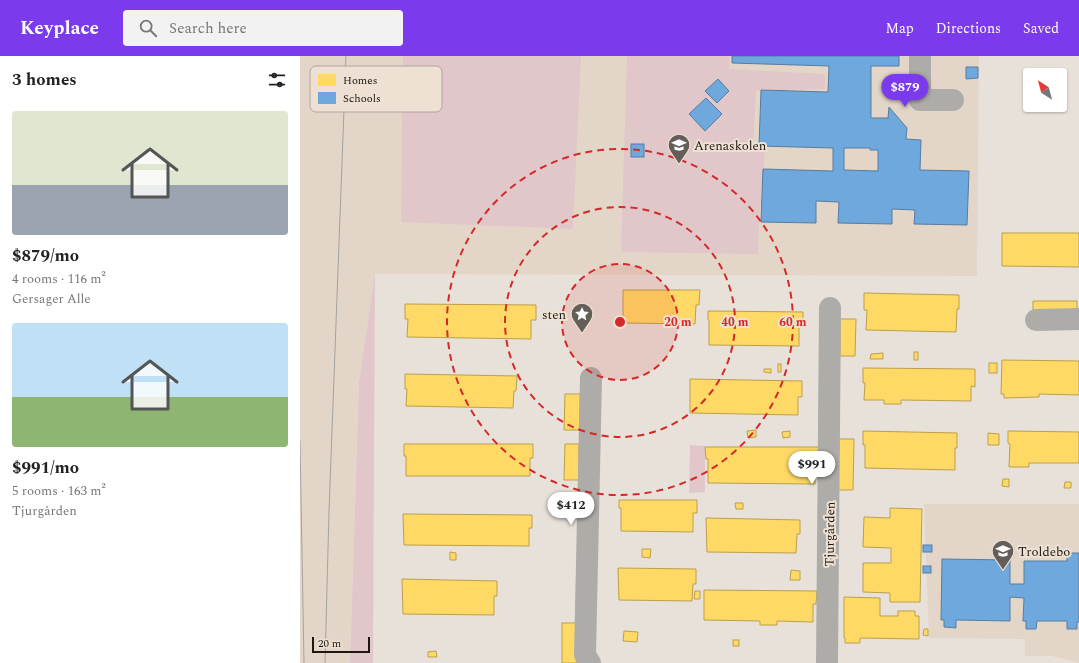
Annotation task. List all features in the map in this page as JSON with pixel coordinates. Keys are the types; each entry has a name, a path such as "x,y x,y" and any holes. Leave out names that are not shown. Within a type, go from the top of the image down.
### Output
{"street":[{"path":"920,56 920,100 953,100"},
{"name":"Tjurgården","path":"827,663 830,308"},
{"path":"1036,320 1079,320"},
{"path":"590,663 585,655 591,378"}],"shaded area":[{"name":"Arenaskolen","path":"300,56 979,56 977,276 375,274 359,382 350,663 300,663"},
{"path":"403,56 581,56 573,229 401,222 402,112 442,112 442,66 403,66"},
{"path":"627,56 729,56 729,69 825,74 825,89 756,91 753,151 765,151 758,254 621,252"},
{"path":"375,274 373,663 350,663 359,382"},
{"path":"690,445 705,446 705,492 689,493"},
{"name":"Troldebo","path":"924,504 1079,504 1079,663 1052,656 1025,656 1025,639 929,638"}],"building: Homes":[{"path":"1002,233 1079,233 1079,267 1002,266"},
{"path":"623,290 700,290 699,305 696,305 695,324 623,323"},
{"path":"864,293 959,295 956,332 866,330 867,310 864,310"},
{"path":"1033,301 1077,301 1077,316 1033,315"},
{"path":"405,304 536,305 536,320 531,320 531,339 407,337 408,319 405,319"},
{"path":"708,311 803,312 803,327 799,327 799,346 709,345"},
{"path":"840,319 856,319 855,356 840,356"},
{"path":"914,352 918,352 918,360 914,360"},
{"path":"883,353 883,359 870,359 871,354"},
{"path":"1002,360 1079,361 1079,395 1039,394 1039,397 1004,398 1004,394 1001,394"},
{"path":"989,363 997,363 997,373 989,373"},
{"path":"778,364 781,364 781,372 778,372"},
{"path":"863,368 975,369 975,387 971,386 971,401 901,400 901,404 884,404 884,400 864,400 865,383 863,383"},
{"path":"764,369 771,369 771,373 764,372"},
{"path":"405,374 517,376 513,408 406,406 407,389 405,389"},
{"path":"690,379 802,381 802,397 798,397 798,415 690,413"},
{"path":"565,394 580,394 580,430 564,430"},
{"path":"756,430 756,437 748,438 747,431"},
{"path":"790,431 790,437 783,438 782,432"},
{"path":"863,431 957,433 955,470 865,468 865,445 863,445"},
{"path":"1008,431 1079,432 1079,463 1029,463 1029,467 1009,467 1010,444 1008,443"},
{"path":"988,433 999,434 999,445 988,445"},
{"path":"839,439 854,439 853,490 838,490"},
{"path":"404,444 533,444 533,458 530,458 530,476 406,476 406,456 404,456"},
{"path":"565,444 579,444 579,480 564,480"},
{"path":"705,447 819,447 819,462 815,462 815,484 708,483 708,459 706,459"},
{"path":"1003,479 1009,479 1009,487 1002,486"},
{"path":"1065,482 1071,482 1071,488 1064,488"},
{"path":"619,500 697,500 697,513 693,513 693,532 621,531 621,508 619,508"},
{"path":"735,503 743,503 743,509 736,509"},
{"path":"890,508 922,509 920,602 890,602 890,593 863,592 863,563 891,563 891,548 863,547 864,517 890,518"},
{"path":"403,514 532,515 532,528 529,528 529,546 404,545"},
{"path":"706,518 800,520 800,534 797,534 796,553 707,552"},
{"path":"642,549 651,549 650,558 642,557"},
{"path":"450,552 456,553 456,560 450,560"},
{"path":"618,568 696,569 696,584 693,584 692,601 619,600"},
{"path":"791,570 800,571 800,580 790,580"},
{"path":"402,579 497,581 497,596 494,596 494,615 403,614"},
{"path":"704,590 817,591 816,604 813,604 813,622 777,621 777,625 760,625 760,621 704,620"},
{"path":"695,591 700,591 700,599 694,599"},
{"path":"844,597 880,598 880,616 898,616 898,611 915,611 915,616 919,616 919,639 860,638 860,643 845,643"},
{"path":"562,623 577,623 577,663 562,663"},
{"path":"924,629 928,629 928,636 923,635"},
{"path":"624,631 638,632 637,642 623,641"},
{"path":"733,640 739,640 739,646 733,646"},
{"path":"436,651 437,657 428,657 428,652"}],"building: Schools":[{"path":"732,56 899,56 899,66 871,66 871,118 888,118 889,107 907,128 906,139 921,140 920,170 969,171 967,225 914,224 915,210 892,209 892,224 838,223 839,202 816,201 816,223 761,222 763,169 833,171 833,148 759,146 761,90 828,92 829,66 732,63","holes":["844,148 870,148 870,150 878,150 878,171 844,170"]},
{"path":"966,67 978,67 978,78 966,79"},
{"path":"718,79 729,91 717,103 705,91"},
{"path":"706,98 722,114 705,131 689,114"},
{"path":"631,144 644,144 644,157 631,157"},
{"path":"923,545 932,545 932,552 923,552"},
{"path":"1067,553 1079,553 1079,622 1077,622 1077,629 1067,629 1067,621 1037,621 1036,629 1026,629 1026,621 1023,621 1024,598 1010,597 1010,621 956,620 956,628 944,627 944,620 941,620 942,559 1010,560 1010,584 1024,584 1024,561 1067,561"},
{"path":"923,566 931,566 931,573 923,573"}],"tram line":[{"path":"346,56 346,66"},
{"path":"325,663 329,511 344,112"},
{"path":"300,441 304,663"}],"place":[{"name":"Arenaskolen","path":"679,164"},
{"name":"sten","path":"582,334"},
{"name":"Troldebo","path":"1003,570"}]}
